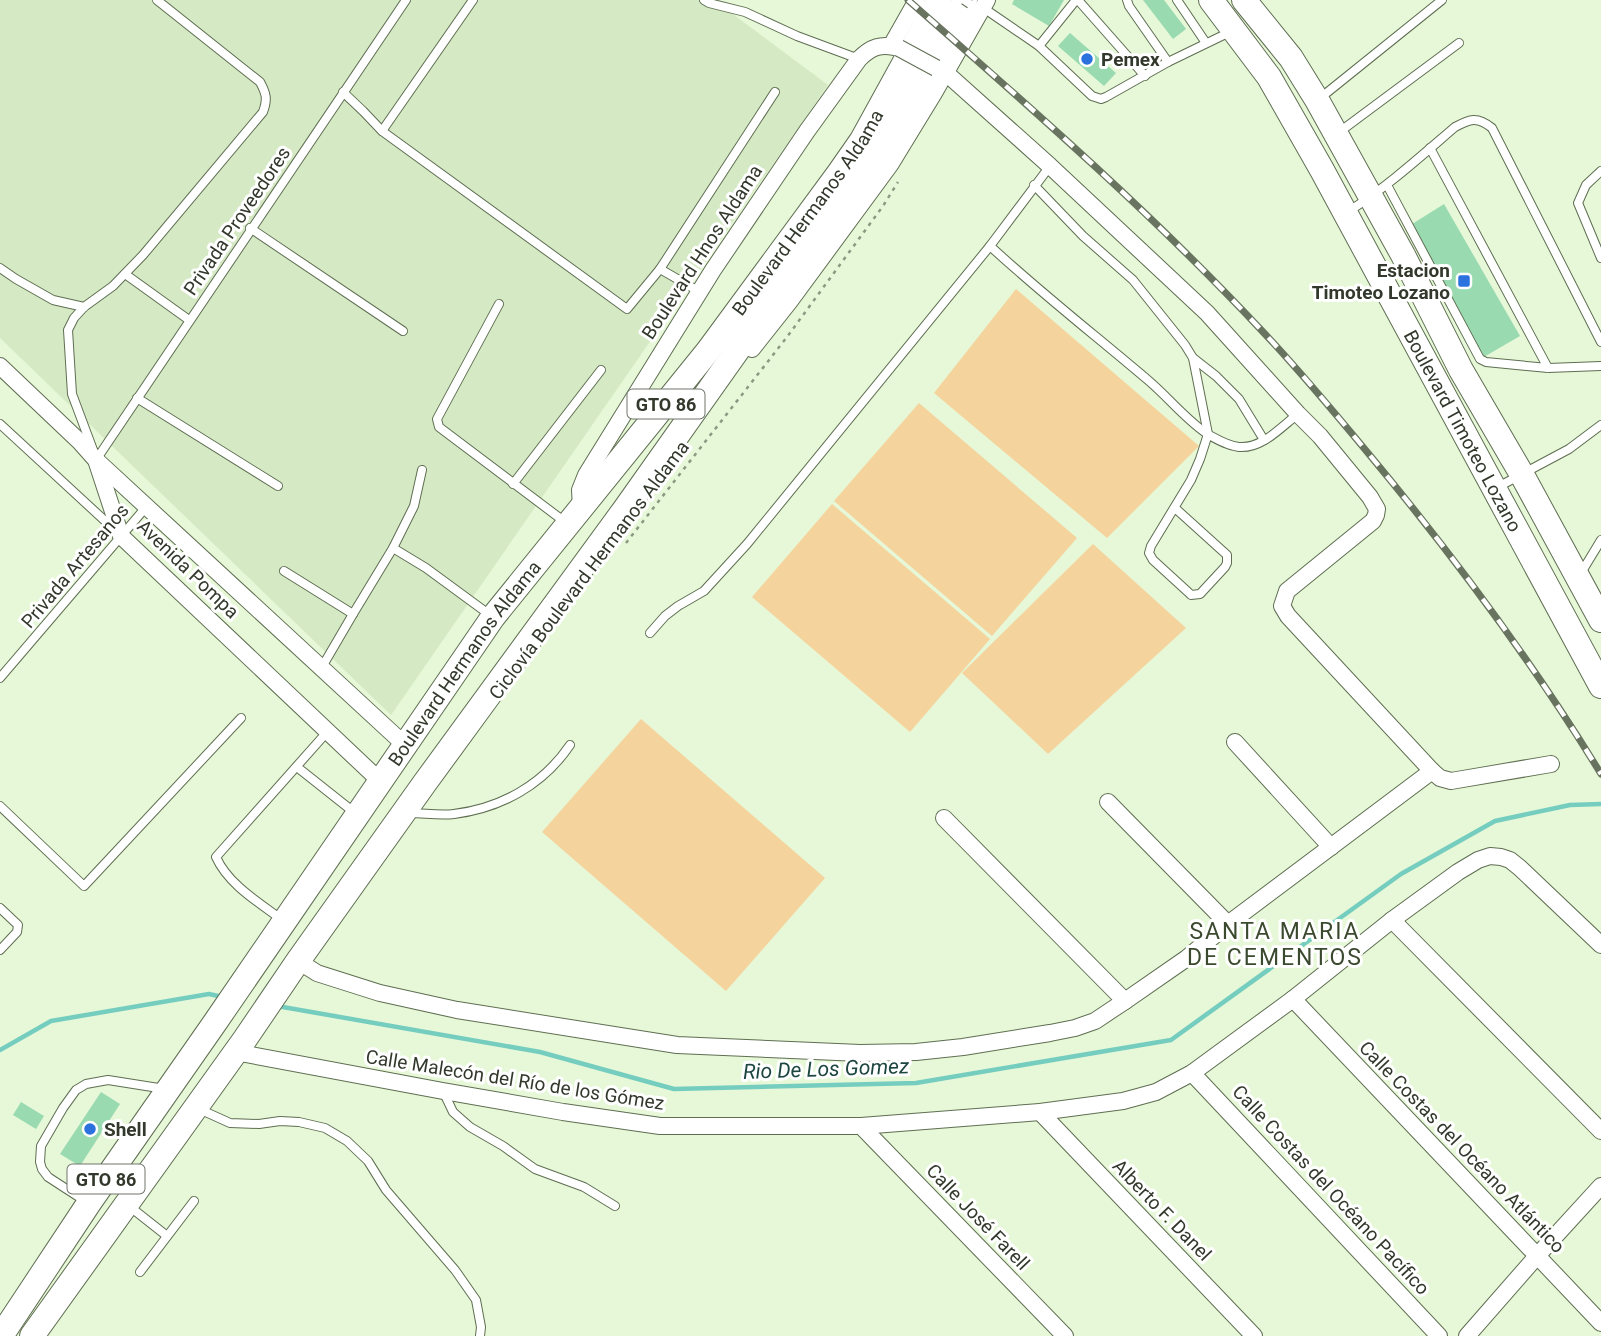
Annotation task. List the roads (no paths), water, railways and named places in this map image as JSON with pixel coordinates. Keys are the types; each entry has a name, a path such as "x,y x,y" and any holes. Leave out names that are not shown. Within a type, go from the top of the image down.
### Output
{"main road":[{"name":"Boulevard Timoteo Lozano","path":"1211,0 1269,77 1346,213 1601,686"},
{"name":"Boulevard Timoteo Lozano","path":"1244,0 1291,58 1336,135 1379,191 1403,255 1461,370 1601,620"},
{"name":"Boulevard Hermanos Aldama","path":"32,1336 403,813 711,389 868,166 917,86 974,2"},
{"name":"Boulevard Hermanos Aldama","path":"1,1336 89,1203 493,617 708,351 862,140 930,3"},
{"path":"393,762 424,784"}],"street":[{"path":"711,389 753,348 890,166 974,2"},
{"path":"930,3 895,47 941,70 1050,166 1207,313 1320,436 1370,497 1377,509 1373,521 1287,591 1282,606 1288,616 1440,778 1459,781 1551,764"},
{"name":"Boulevard Hnos Aldama","path":"575,516 586,475 699,292 800,141 868,50 895,47"},
{"name":"Avenida Pompa","path":"0,366 96,460 121,536 328,731 393,762"},
{"path":"96,460 322,667 393,762"},
{"path":"1235,742 1331,847"},
{"path":"294,967 380,993 457,1010 665,1043 860,1053 963,1048 1075,1028 1095,1021 1198,950 1228,924 1432,771"},
{"path":"1108,802 1228,924"},
{"path":"944,818 1125,1001"},
{"name":"Calle Malecón del Río de los Gómez","path":"240,1046 443,1091 660,1126 861,1126 1040,1112 1123,1101 1156,1092 1192,1073 1458,872 1490,856 1510,860 1520,868 1601,945"},
{"path":"1392,920 1601,1131"},
{"name":"Calle Costas del Océano Atlántico","path":"1293,999 1601,1323"},
{"name":"Calle Costas del Océano Pacífico","path":"1192,1073 1439,1336"},
{"name":"Alberto F. Danel","path":"1040,1112 1254,1336"},
{"name":"Calle José Farell","path":"861,1126 1065,1336"},
{"path":"1466,1336 1601,1186"}],"lane":[{"path":"96,460 72,394 68,330 84,307 113,286 143,255 263,112 267,103 267,95 260,82 157,0"},
{"name":"Privada Proveedores","path":"96,460 406,0"},
{"path":"382,131 472,0"},
{"path":"704,0 745,12 859,60"},
{"path":"1039,46 1077,0 1145,76"},
{"path":"1127,0 1168,62"},
{"path":"1192,0 1180,4 1206,43"},
{"path":"1317,100 1442,0"},
{"path":"974,2 1039,46 1096,98 1106,97 1234,29"},
{"path":"1336,135 1459,43"},
{"path":"343,92 382,131 627,309 660,269 775,92"},
{"path":"1346,213 1379,191 1454,127 1466,121 1483,121 1492,128 1601,342"},
{"path":"1430,148 1548,368"},
{"path":"650,633 665,616 704,591 747,544 990,246 1050,166"},
{"path":"1600,252 1578,203 1586,185 1601,172"},
{"path":"1034,185 1083,236 1133,280 1193,358 1239,399 1264,440"},
{"path":"1379,191 1480,359 1486,362 1548,368 1601,366"},
{"path":"250,229 402,331"},
{"path":"990,246 1208,434 1228,445 1241,447 1256,444 1298,414"},
{"path":"0,268 53,300 84,307"},
{"path":"660,269 699,292"},
{"path":"125,274 189,320"},
{"path":"499,304 437,419 439,427 513,484 575,516"},
{"path":"1175,508 1227,555 1225,566 1200,594 1191,595 1149,553 1196,470 1208,434 1193,358"},
{"path":"513,484 601,370"},
{"path":"137,398 278,486"},
{"path":"0,424 121,536"},
{"path":"1494,489 1569,449 1601,425"},
{"path":"322,667 393,548 414,506 422,470"},
{"name":"Privada Artesanos","path":"0,678 147,506"},
{"path":"1577,578 1601,540"},
{"path":"393,548 426,568 493,617"},
{"path":"284,571 353,614"},
{"path":"0,806 85,886 241,718"},
{"path":"284,921 240,887 225,872 216,857 328,731"},
{"path":"403,813 453,814 483,808 508,799 534,784 559,762 570,746"},
{"path":"297,767 357,814"},
{"path":"0,908 18,925 17,932 0,950"},
{"path":"89,1203 48,1177 40,1162 41,1146 63,1108 76,1090 86,1084 108,1080 168,1089"},
{"path":"443,1091 453,1112 470,1127 535,1169 584,1187 615,1206"},
{"path":"196,1107 230,1122 299,1122 325,1128 347,1141 368,1161 386,1190 455,1270 476,1300 480,1336"},
{"path":"140,1272 194,1201"},
{"path":"127,1204 167,1236"}],"waterway":[{"name":"Rio De Los Gomez","path":"277,1006 540,1052 674,1089 916,1083 1171,1040 1401,874 1495,821 1570,805 1601,804"},
{"name":"Rio De Los Gomez","path":"0,1050 51,1021 209,994 223,997"}],"railway":[{"path":"908,0 1135,204 1222,289 1291,362 1460,569 1519,649 1601,774"}],"place":[{"name":"Pemex","path":"1087,59"},
{"name":"Estacion Timoteo Lozano","path":"1464,281"},
{"name":"Shell","path":"90,1129"}],"district":[{"name":"SANTA MARIA DE CEMENTOS","path":"1275,944"}]}
